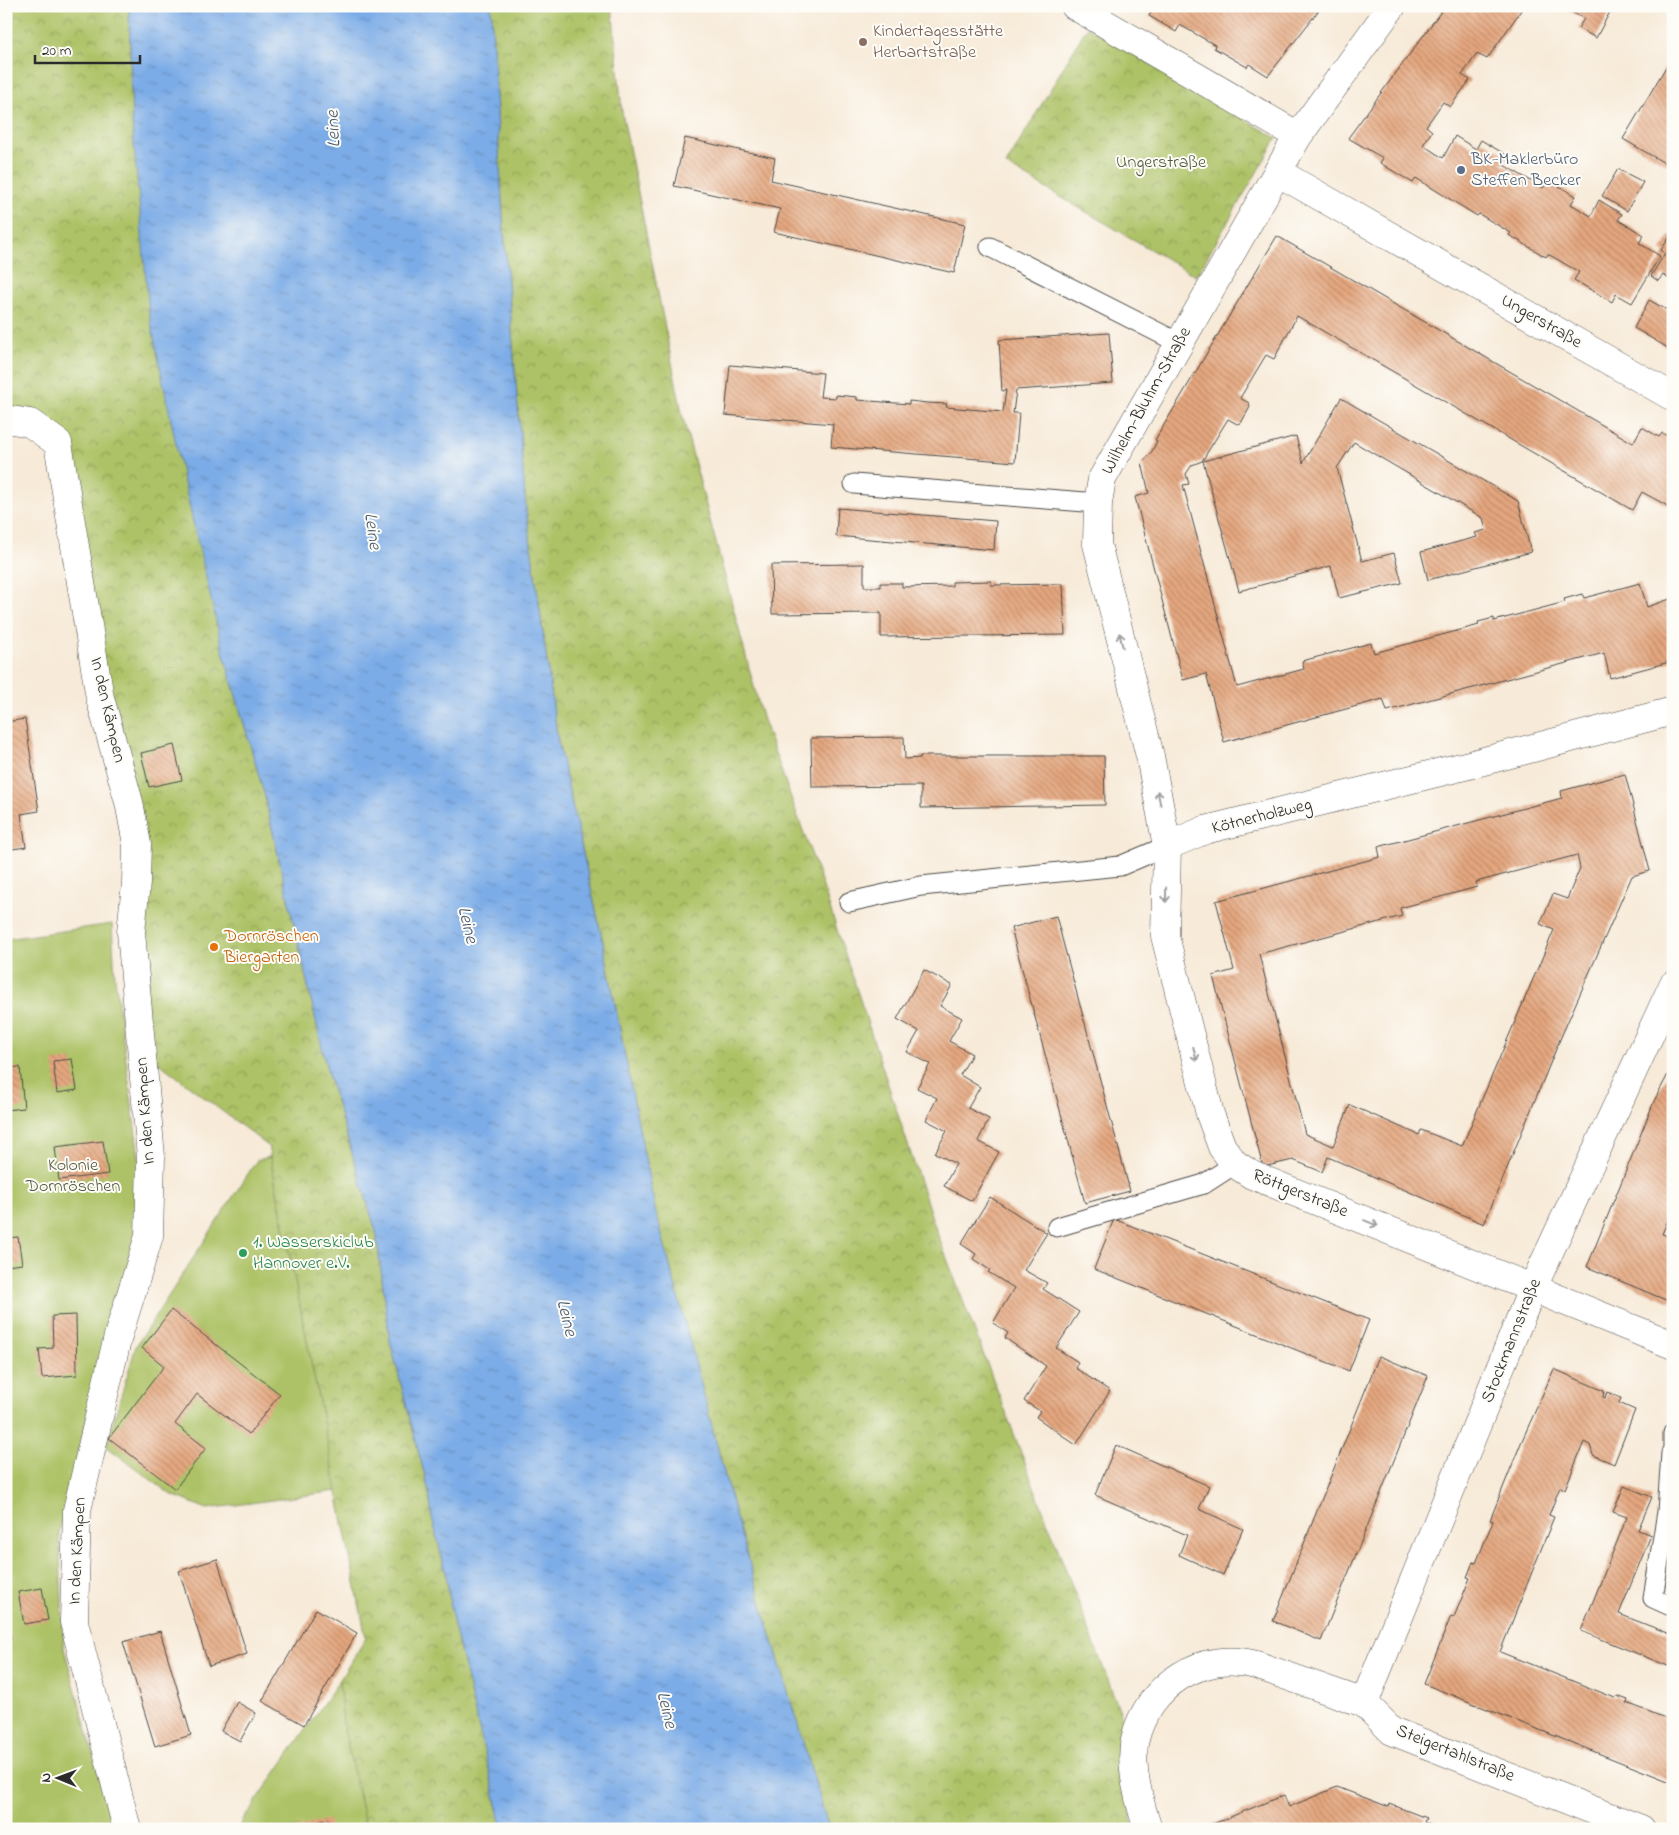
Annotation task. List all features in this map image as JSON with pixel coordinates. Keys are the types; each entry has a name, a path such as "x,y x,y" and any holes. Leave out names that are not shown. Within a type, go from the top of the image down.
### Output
{"street":[{"path":"1076,6 1298,136"},
{"name":"Wilhelm-Bluhm-Straße","path":"1167,846 1150,756 1097,544 1098,503 1102,479 1178,343 1279,173 1298,136 1392,6"},
{"name":"Ungerstraße","path":"1279,173 1673,397"},
{"name":"In den Kämpen","path":"6,419 30,423 58,444 100,698 130,802 137,844 136,883 131,932 152,1157 149,1236 118,1336 76,1510 74,1622 127,1829"},
{"name":"Kötnerholzweg","path":"1167,846 1205,830 1672,713"},
{"name":"Röttgerstraße","path":"1167,846 1165,936 1210,1114 1222,1147 1235,1164 1252,1175 1673,1345"},
{"name":"Stockmannstraße","path":"1364,1703 1533,1287 1673,985"},
{"name":"Steigertahlstraße","path":"1148,1829 1135,1784 1134,1740 1150,1701 1192,1668 1227,1660 1240,1661 1364,1703 1392,1730 1641,1829"}],"lane":[{"path":"990,247 1178,343"},
{"path":"854,484 1098,503"},
{"name":"Kötnerholzweg","path":"849,902 921,886 1120,866 1167,846"},
{"path":"1057,1227 1204,1184 1235,1164"},
{"path":"1673,1433 1668,1512 1653,1598 1673,1607"}],"green space":[{"path":"6,6 129,6 132,123 140,192 223,651 264,793 329,1078 376,1231 390,1341 429,1492 432,1517 446,1574 453,1621 503,1829 366,1829 343,1724 339,1681 366,1638 268,1146 142,1050 136,883 58,444 6,419"},
{"path":"491,6 612,6 622,112 683,418 762,717 820,878 936,1230 1121,1714 1123,1787 1135,1829 829,1829 736,1518 654,1205 603,942 558,742 526,509 503,219"},
{"name":"Ungerstraße","path":"1087,27 1277,138 1196,276 1006,165"},
{"name":"Kolonie Dornröschen","path":"112,924 115,978 141,1172 139,1229 106,1341 59,1532 64,1648 114,1829 6,1829 6,939"},
{"name":"1. Wasserskiclub Hannover e.V.","path":"270,1157 337,1491 207,1509 170,1494 106,1446 136,1346 257,1160"},
{"path":"339,1681 343,1724 366,1829 237,1829"}],"water":[{"name":"Leine","path":"129,6 491,6 503,219 526,509 558,742 603,942 654,1205 736,1518 829,1829 503,1829 453,1621 446,1574 432,1517 429,1492 390,1341 376,1231 329,1078 264,793 223,651 182,474 149,313 132,123"}],"building":[{"path":"1147,6 1252,6 1261,11 1264,6 1322,6 1268,76 1249,64 1247,67 1214,48 1215,45 1180,25 1176,32 1149,16 1153,10"},
{"path":"1445,6 1524,6 1487,59 1477,54 1462,75 1470,80 1450,107 1443,102 1426,126 1432,131 1423,145 1443,158 1455,136 1476,149 1481,140 1508,156 1502,164 1543,188 1548,180 1576,196 1571,204 1591,216 1599,200 1622,214 1618,220 1644,235 1639,243 1660,256 1632,303 1616,294 1612,302 1574,280 1579,272 1548,254 1546,257 1509,235 1511,233 1479,214 1477,216 1416,178 1413,183 1380,163 1383,158 1348,138"},
{"path":"1561,6 1606,6 1611,10 1596,38 1578,28 1584,19"},
{"path":"1673,55 1673,168 1623,139"},
{"path":"685,138 775,158 771,180 965,224 954,273 774,232 780,209 674,186"},
{"path":"1618,169 1643,182 1627,211 1602,196"},
{"path":"1673,232 1673,281 1663,275 1658,281 1651,276 1665,253 1661,250"},
{"path":"1277,236 1633,443 1642,427 1659,437 1662,433 1673,439 1673,509 1642,492 1632,510 1297,316 1274,359 1266,355 1240,398 1249,403 1250,407 1241,423 1237,424 1228,419 1202,461 1192,465 1186,474 1189,484 1183,485 1237,687 1304,669 1302,661 1371,643 1374,653 1479,625 1478,622 1494,618 1494,621 1565,602 1564,599 1582,594 1584,598 1640,583 1647,607 1673,598 1673,661 1610,678 1604,653 1387,711 1383,699 1224,742 1206,674 1183,680 1135,497 1149,493 1142,463 1151,453 1157,441 1155,440"},
{"path":"1649,300 1669,311 1673,306 1673,351 1634,328"},
{"path":"1109,333 1113,383 1016,390 1013,413 1019,413 1015,462 831,447 833,424 725,415 730,365 823,373 820,397 836,398 836,395 857,397 857,400 909,404 909,401 947,404 946,407 1003,412 1006,390 1002,391 999,340"},
{"path":"1341,398 1518,501 1531,552 1428,580 1421,552 1477,537 1475,533 1486,530 1483,518 1354,442 1337,468 1362,561 1394,553 1402,583 1339,598 1331,566 1239,591 1203,461 1296,436 1303,463"},
{"path":"838,508 996,521 994,550 836,536"},
{"path":"864,564 864,587 881,587 880,583 902,583 902,587 952,586 952,582 991,581 991,585 1063,584 1065,635 881,637 881,613 772,614 771,565"},
{"path":"25,719 39,811 21,814 26,847 6,850 6,722"},
{"path":"904,737 905,759 920,758 920,756 1104,756 1105,805 921,808 921,786 812,787 811,738"},
{"path":"174,745 182,780 149,787 141,753"},
{"path":"1625,774 1650,871 1632,876 1561,1037 1484,1224 1328,1157 1322,1172 1293,1160 1263,1167 1213,976 1234,970 1216,901 1380,857 1378,847 1562,798 1561,791","holes":["1577,855 1580,868 1567,899 1553,894 1540,924 1554,930 1462,1146 1421,1130 1419,1135 1350,1105 1333,1146 1305,1134 1259,954 1402,916 1400,908 1477,887 1476,882"]},
{"path":"1056,916 1130,1191 1085,1203 1011,928"},
{"path":"924,970 952,985 940,1006 962,1018 949,1041 972,1054 960,1075 980,1087 968,1108 989,1119 978,1141 999,1152 972,1201 944,1186 956,1164 935,1153 947,1131 926,1120 937,1098 917,1088 930,1064 907,1052 919,1031 897,1019"},
{"path":"72,1059 77,1090 57,1093 53,1061"},
{"path":"1673,1065 1673,1208 1662,1234 1673,1238 1673,1303 1587,1267 1655,1099"},
{"path":"20,1067 24,1108 6,1110 6,1068"},
{"path":"103,1141 108,1174 59,1180 55,1147"},
{"path":"990,1197 1047,1233 1024,1270 1047,1283 1043,1289 1079,1312 1056,1348 1078,1362 1075,1368 1110,1391 1076,1445 1036,1417 1040,1411 1024,1401 1046,1366 1005,1338 1008,1333 993,1323 1014,1288 988,1272 990,1270 973,1259 976,1254 961,1244"},
{"path":"1114,1219 1369,1320 1349,1371 1094,1269"},
{"path":"18,1237 22,1264 6,1266 6,1238"},
{"path":"171,1310 280,1394 249,1434 197,1394 175,1424 206,1448 175,1489 109,1438 164,1366 142,1348"},
{"path":"76,1315 77,1375 42,1378 39,1349 53,1348 52,1316"},
{"path":"1379,1356 1428,1376 1321,1641 1273,1621"},
{"path":"1554,1369 1604,1391 1603,1397 1605,1398 1607,1392 1621,1398 1619,1403 1635,1410 1614,1464 1593,1455 1590,1445 1584,1442 1565,1489 1560,1487 1549,1515 1554,1517 1500,1652 1615,1698 1617,1696 1628,1700 1627,1703 1673,1721 1673,1783 1424,1684 1451,1616 1454,1617 1470,1578 1467,1577 1473,1562 1476,1563 1493,1521 1490,1520 1521,1443"},
{"path":"1116,1445 1209,1486 1199,1509 1243,1529 1223,1575 1179,1555 1187,1535 1095,1495"},
{"path":"1624,1486 1652,1497 1638,1530 1651,1535 1619,1614 1673,1635 1673,1668 1581,1631 1627,1517 1613,1512"},
{"path":"217,1559 247,1654 209,1666 179,1571"},
{"path":"42,1588 48,1620 24,1624 18,1592"},
{"path":"316,1609 357,1633 304,1725 262,1701"},
{"path":"6,1619 11,1640 6,1641"},
{"path":"160,1631 191,1735 155,1746 123,1642"},
{"path":"237,1702 256,1713 240,1741 221,1731"},
{"path":"1337,1787 1389,1807 1390,1804 1426,1818 1424,1822 1440,1829 1215,1829 1213,1824 1284,1795 1289,1807"},
{"path":"328,1819 331,1829 297,1829 297,1828"}],"place":[{"name":"Kindertagesstätte Herbartstraße","path":"863,42"},
{"name":"BK-Maklerbüro Steffen Becker","path":"1461,170"},
{"name":"Dornröschen Biergarten","path":"214,947"},
{"name":"1. Wasserskiclub Hannover e.V.","path":"243,1253"}]}
